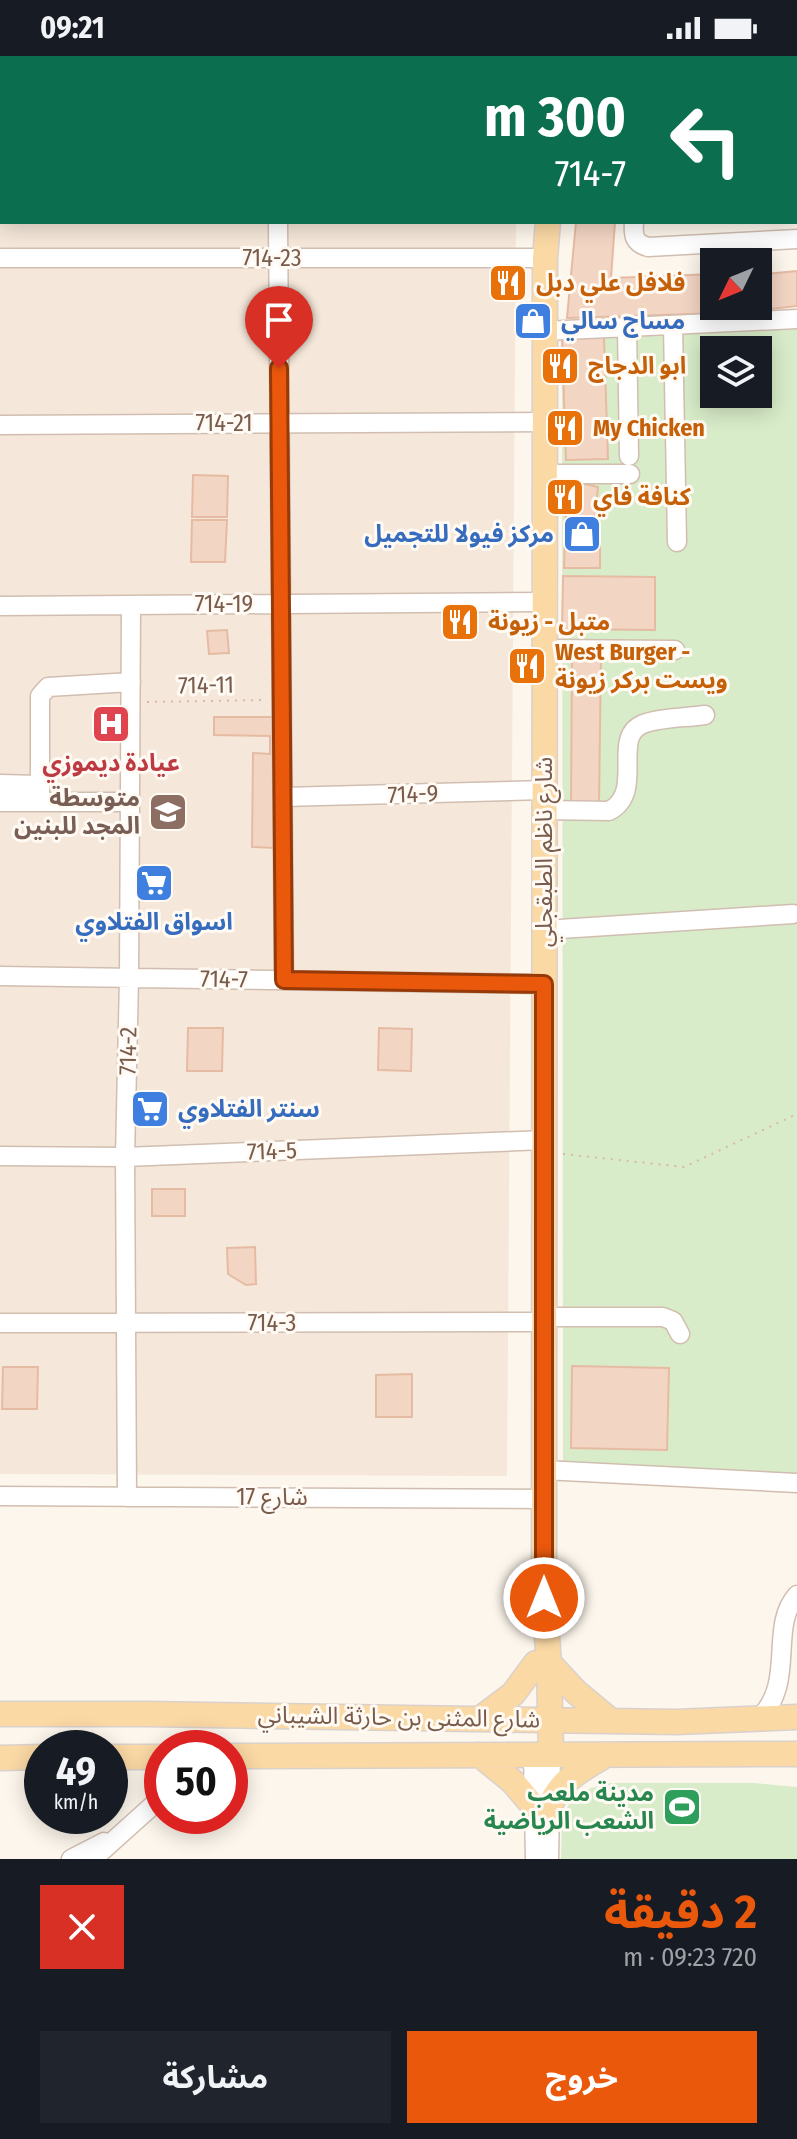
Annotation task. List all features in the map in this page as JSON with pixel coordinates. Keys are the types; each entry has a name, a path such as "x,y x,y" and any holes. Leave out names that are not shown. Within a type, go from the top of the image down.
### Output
{"main road":[{"name":"شارع ناظم الطبقجلي","path":"542,1754 546,224"},
{"path":"481,1718 513,1694 543,1663 611,1721"},
{"name":"شارع المثنى بن حارثة الشيباني","path":"0,1714 611,1721 797,1717"},
{"path":"480,1755 542,1809 567,1780 608,1754"},
{"name":"شارع المثنى بن حارثة الشيباني","path":"248,1759 797,1754"},
{"path":"0,1758 24,1757"}],"street":[{"path":"278,224 284,980"},
{"path":"634,224 635,239 648,247 797,239"},
{"name":"714-23","path":"0,258 545,254"},
{"path":"545,331 797,319"},
{"path":"673,325 677,542"},
{"path":"545,474 629,465 627,327"},
{"name":"714-21","path":"0,425 544,422"},
{"name":"714-19","path":"0,606 544,602"},
{"name":"714-2","path":"127,1497 125,1157 131,605"},
{"path":"545,649 675,650"},
{"path":"40,793 40,696 43,691 48,687 131,682"},
{"name":"714-9","path":"283,797 544,800 609,811 625,796 628,782 627,743 633,732 641,725 705,715"},
{"path":"0,784 40,793 130,802"},
{"path":"0,802 40,793"},
{"path":"544,930 793,914"},
{"name":"714-7","path":"0,976 544,984"},
{"name":"714-5","path":"0,1156 125,1157 544,1146"},
{"name":"714-3","path":"0,1323 663,1317 673,1321 680,1334"},
{"path":"544,1470 797,1483"},
{"name":"شارع 17","path":"0,1496 544,1499"},
{"path":"758,1719 775,1707 785,1692 793,1642 789,1606 796,1596"},
{"path":"542,1754 542,1809 549,1859"},
{"path":"535,1859 542,1809"},
{"path":"93,1859 144,1812"},
{"path":"71,1859 116,1836"}],"path":[{"name":"714-11","path":"131,702 282,699"},
{"path":"544,1146 684,1167 797,1114"}],"shaded area":[{"path":"0,224 516,224 507,1476 0,1474"}],"green space":[{"path":"797,327 797,1477 563,1465 562,339"},
{"name":"مدينة ملعب الشعب الرياضية","path":"610,1783 754,1783 797,1787 797,1859 561,1859 562,1821 573,1793"}],"building":[{"path":"576,224 615,224 611,278 700,275 700,314 567,318"},
{"path":"797,271 797,306 772,309 772,273"},
{"path":"604,337 608,459 566,460 562,338"},
{"path":"193,475 228,476 227,517 192,517"},
{"path":"567,480 598,487 593,542 600,542 600,568 564,568"},
{"path":"192,520 227,520 225,562 191,562"},
{"path":"563,576 655,577 655,630 562,629"},
{"path":"227,630 229,653 209,654 207,631"},
{"path":"572,651 601,651 599,806 571,806"},
{"path":"214,717 275,717 275,848 252,847 253,753 270,754 270,736 214,735"},
{"path":"188,1028 223,1028 222,1071 187,1071"},
{"path":"379,1028 412,1029 411,1071 378,1070"},
{"path":"152,1189 185,1189 185,1216 152,1216"},
{"path":"255,1247 256,1284 246,1285 228,1274 227,1248"},
{"path":"572,1366 669,1368 667,1450 571,1448"},
{"path":"3,1367 38,1367 37,1409 2,1409"},
{"path":"412,1374 412,1417 376,1417 376,1375"}],"place":[{"name":"فلافل علي دبل","path":"508,283"},
{"name":"مساج سالي","path":"533,321"},
{"name":"ابو الدجاج","path":"560,366"},
{"name":"My Chicken","path":"565,428"},
{"name":"كنافة فاي","path":"565,497"},
{"name":"مركز فيولا للتجميل","path":"582,534"},
{"name":"متبل - زيونة","path":"460,622"},
{"name":"West Burger - ويست بركر زيونة","path":"527,666"},
{"name":"عيادة ديموزي","path":"111,724"},
{"name":"متوسطة المجد للبنين","path":"168,812"},
{"name":"اسواق الفتلاوي","path":"154,883"},
{"name":"سنتر الفتلاوي","path":"150,1109"},
{"name":"مدينة ملعب الشعب الرياضية","path":"682,1807"}],"route":[{"path":"279,368 284,980 544,984 544,1598"}]}
